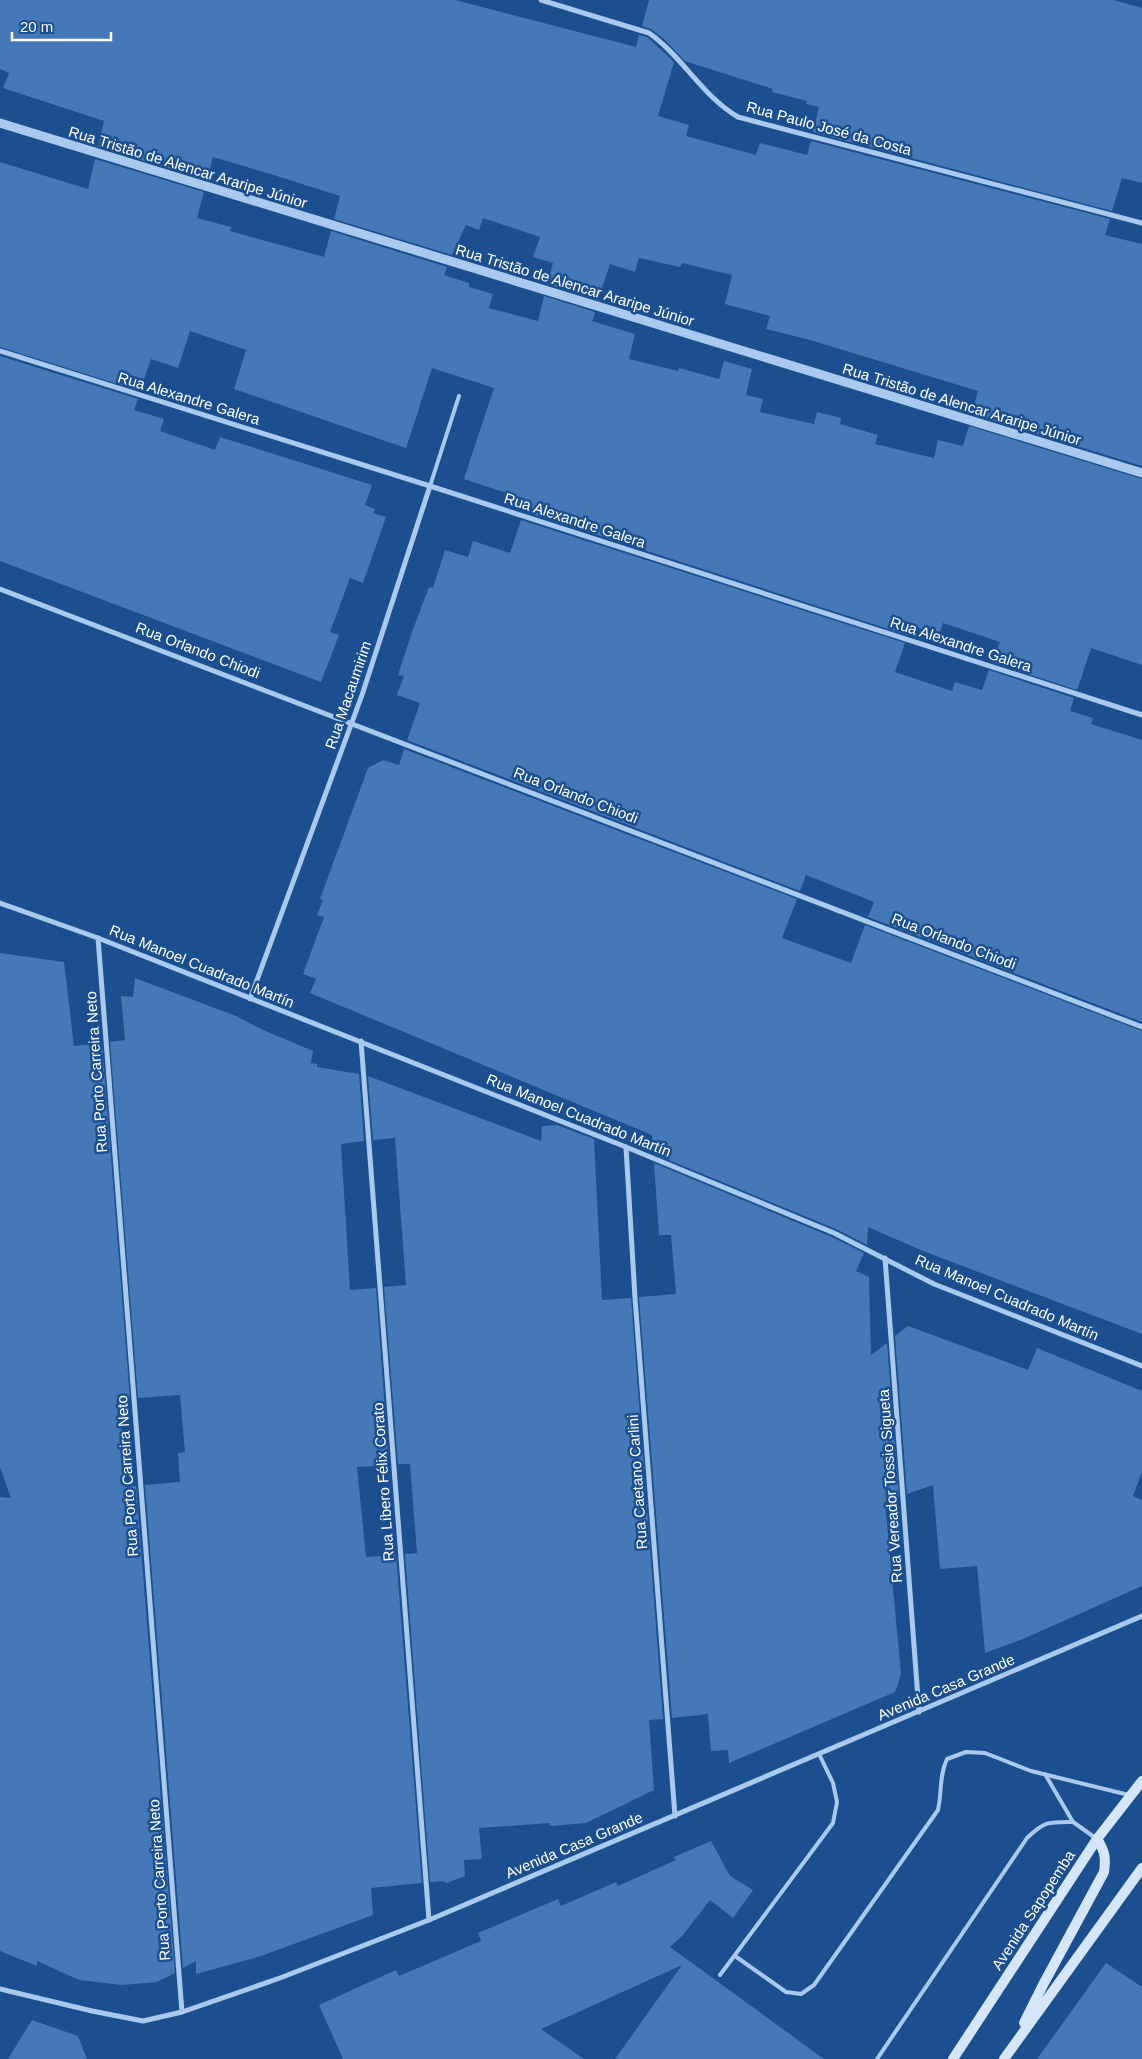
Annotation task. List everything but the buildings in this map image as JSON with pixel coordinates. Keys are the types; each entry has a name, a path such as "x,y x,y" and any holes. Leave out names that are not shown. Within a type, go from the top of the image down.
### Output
{"main road":[{"name":"Avenida Sapopemba","path":"953,2059 1097,1839 1142,1781"},
{"path":"1013,2046 1044,1983 1104,1872 1106,1858 1104,1848 1097,1839"},
{"path":"1004,2059 1142,1868"}],"street":[{"name":"Rua Paulo José da Costa","path":"540,0 560,2 649,33 664,44 722,108 738,118 1142,223"},
{"name":"Rua Tristão de Alencar Araripe Júnior","path":"0,123 1142,474"},
{"name":"Rua Alexandre Galera","path":"0,351 430,486 1142,716"},
{"name":"Rua Macaumirim","path":"250,999 352,723 430,486"},
{"name":"Rua Orlando Chiodi","path":"0,589 1142,1027"},
{"name":"Rua Manoel Cuadrado Martín","path":"0,903 98,938 626,1147 834,1233 934,1284 1142,1366"},
{"name":"Rua Porto Carreira Neto","path":"98,938 182,2012"},
{"name":"Rua Líbero Félix Corato","path":"361,1041 429,1920"},
{"name":"Rua Caetano Carlini","path":"626,1147 675,1816"},
{"name":"Rua Vereador Tossio Sigueta","path":"885,1258 920,1712"},
{"name":"Avenida Casa Grande","path":"0,1989 143,2021 182,2012 288,1975 429,1920 1142,1616"}],"lane":[{"name":"Rua Macaumirim","path":"430,486 459,396"},
{"path":"734,1956 786,1992 801,1994 814,1985 938,1810 942,1792 941,1773 947,1759 966,1752 985,1753 1031,1771 1131,1795"},
{"path":"720,1975 834,1823 837,1802 833,1783 819,1754"},
{"path":"1044,1774 1073,1822 1097,1839"},
{"path":"877,2059 1027,1838 1040,1825 1052,1822 1073,1822"}]}
